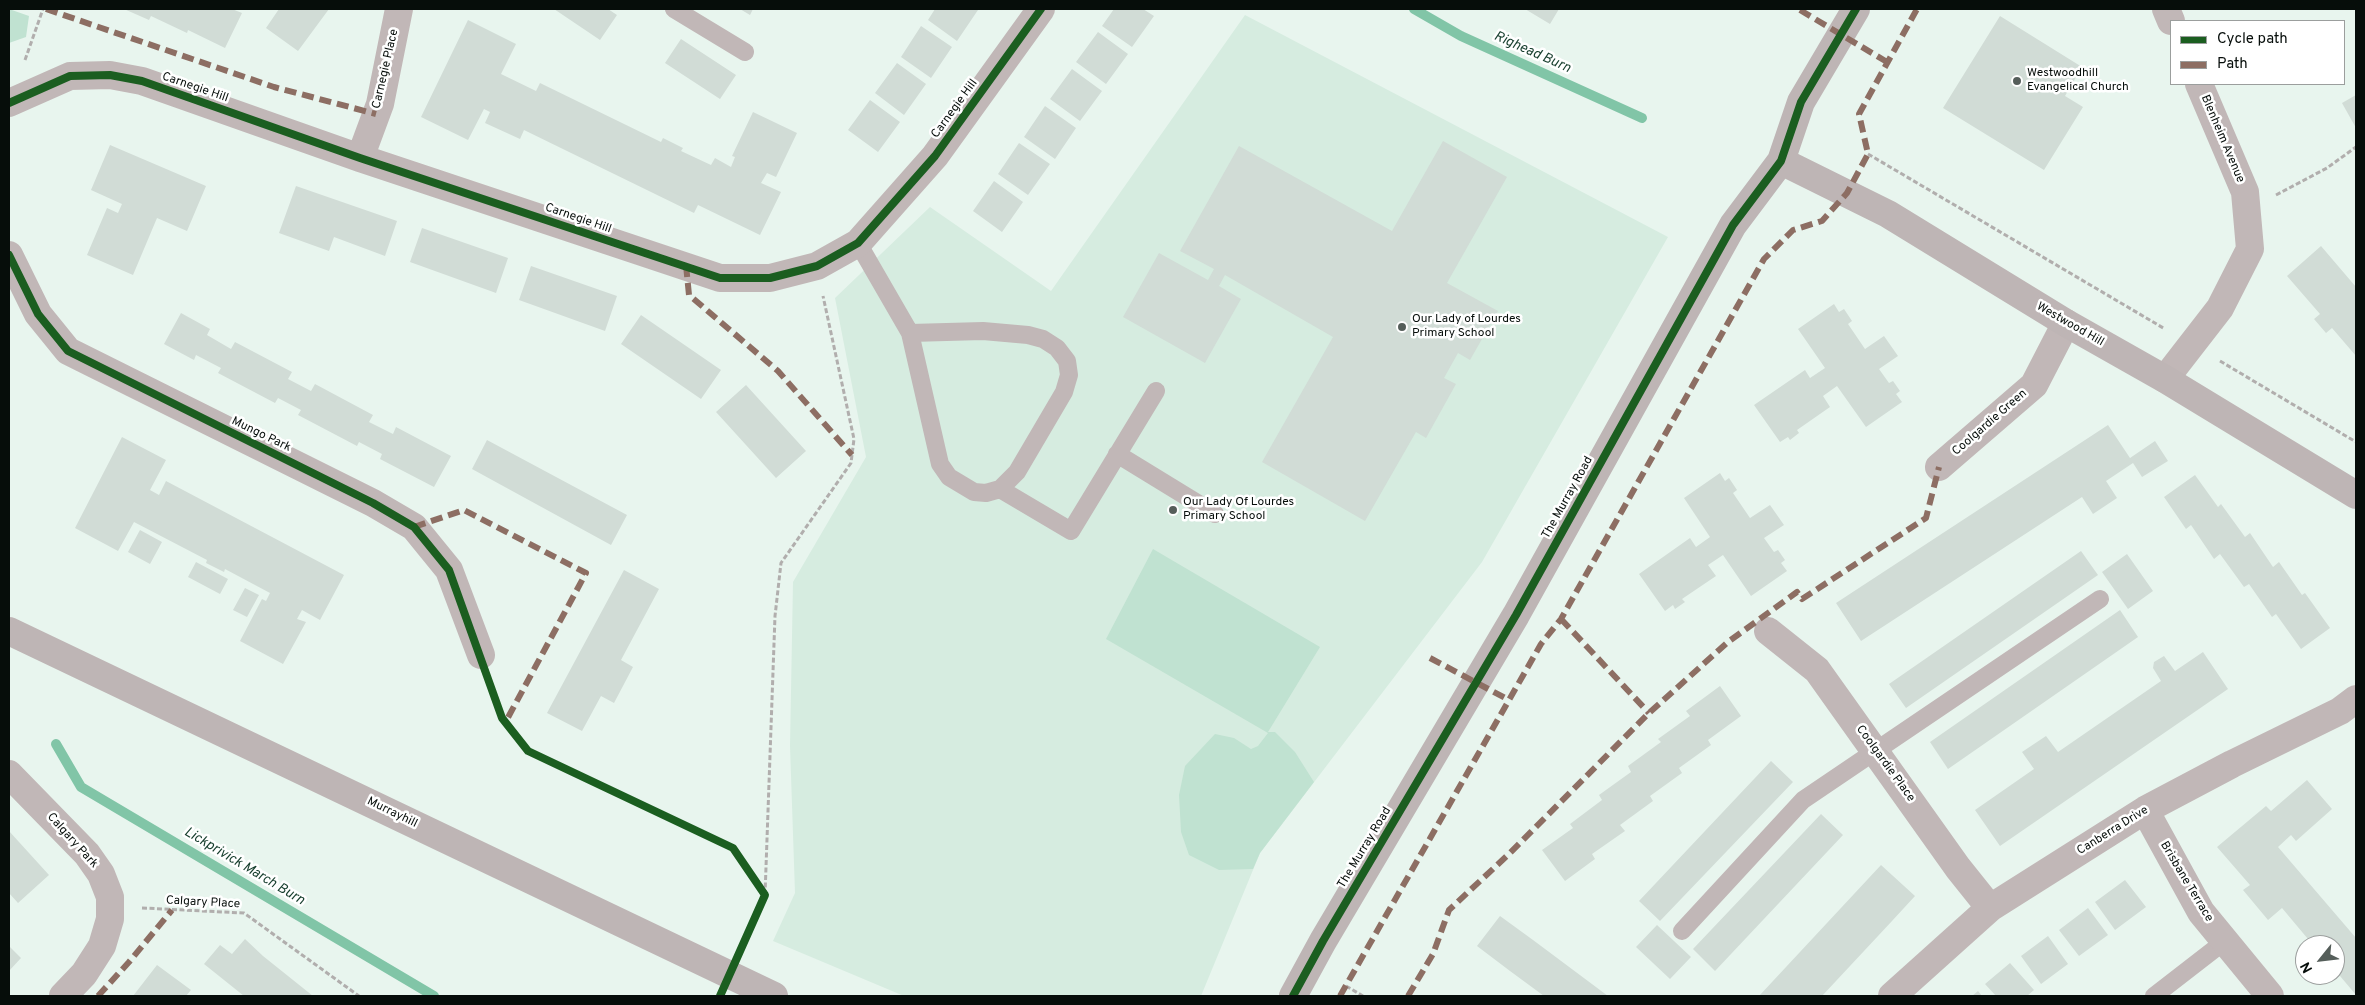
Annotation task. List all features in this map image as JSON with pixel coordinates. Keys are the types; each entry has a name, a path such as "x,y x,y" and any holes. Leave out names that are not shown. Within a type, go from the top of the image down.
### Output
{"street":[{"name":"Carnegie Place","path":"360,158 380,104 399,9"},
{"name":"Carnegie Hill","path":"20,98 70,76 110,75 142,81 360,158 720,278 770,278 817,266 858,243 936,156 1040,9"},
{"name":"The Murray Road","path":"1293,996 1328,932 1516,615 1733,225 1781,160 1801,102 1856,9"},
{"name":"Blenheim Avenue","path":"2165,379 2220,308 2250,249 2245,192 2199,85"},
{"name":"Westwood Hill","path":"1781,160 1888,214 2066,323 2165,379 2356,495"},
{"name":"Mungo Park","path":"9,254 38,314 68,351 373,503 414,527 449,570 481,655"},
{"name":"Coolgardie Green","path":"1939,467 2034,385 2066,323"},
{"name":"Murrayhill","path":"9,631 774,996"},
{"name":"Coolgardie Place","path":"1768,631 1817,670 1958,868 1990,908"},
{"name":"Canberra Drive","path":"1892,996 1990,908 2145,810 2232,764 2340,711 2356,699"},
{"name":"Calgary Park","path":"9,774 87,854 101,874 110,897 110,919 102,946 84,974 63,996"},
{"name":"Brisbane Terrace","path":"2145,810 2201,912 2270,996"}],"lane":[{"path":"674,9 745,52"},
{"path":"858,243 910,332 940,464 949,477 974,492 986,493 1000,489 1016,472 1064,392 1069,375 1066,361 1057,348 1043,339 1028,335 983,331 910,332"},
{"path":"1000,489 1071,531 1156,391"},
{"path":"1118,454 1215,514"},
{"path":"1682,931 1803,800 2100,598"},
{"path":"2154,996 2225,941"}],"path":[{"path":"20,98 24,62 43,9"},
{"path":"2246,215 2327,168 2356,147"},
{"path":"1868,154 2356,442"},
{"path":"761,903 765,895 775,616 781,563 851,463 854,439 817,266"},
{"path":"754,879 765,895"},
{"path":"1346,986 1363,996"}],"shaded area":[{"path":"9,9 29,16 26,37 9,43"},
{"name":"Our Lady Of Lourdes Primary School","path":"1245,15 1668,237 1482,562 1260,853 1201,996 904,996 773,941 795,893 790,746 793,582 866,457 835,298 930,207 1051,291"},
{"path":"1153,549 1320,647 1268,732 1275,732 1295,752 1314,782 1260,853 1253,869 1219,870 1189,855 1181,832 1179,795 1185,766 1215,734 1234,738 1251,749 1258,746 1268,733 1106,639"}],"building":[{"path":"124,9 232,9 242,13 225,48 188,30 187,33 151,16 149,20"},
{"path":"279,9 329,9 298,51 266,28"},
{"path":"554,9 608,9 617,15 600,40"},
{"path":"740,9 753,9 750,15"},
{"path":"935,9 978,10 957,41 928,20"},
{"path":"1114,9 1143,9 1154,16 1132,47 1102,26"},
{"path":"1525,9 1559,9 1550,24"},
{"name":"Westwoodhill Evangelical Church","path":"2000,16 2082,67 2065,96 2083,107 2044,170 1943,108"},
{"path":"468,20 516,44 501,74 536,91 540,83 661,142 663,138 683,148 681,151 711,165 715,158 731,167 735,157 732,156 753,112 797,133 776,177 767,173 761,183 781,192 760,235 698,205 694,213 524,130 520,139 485,123 490,112 484,109 468,140 421,117"},
{"path":"921,26 952,47 931,78 901,57"},
{"path":"1098,32 1128,54 1106,84 1076,62"},
{"path":"681,39 736,75 720,99 665,63"},
{"path":"897,63 926,84 904,115 875,93"},
{"path":"1072,69 1102,91 1080,121 1050,99"},
{"path":"2356,95 2356,128 2342,103"},
{"path":"870,100 900,122 878,152 848,130"},
{"path":"1045,106 1076,128 1055,159 1024,137"},
{"name":"Our Lady of Lourdes Primary School","path":"1443,141 1507,177 1447,283 1498,311 1470,360 1458,353 1444,378 1456,384 1426,438 1416,432 1365,521 1262,462 1333,337 1225,275 1219,286 1241,299 1205,363 1123,317 1159,253 1208,280 1214,269 1180,251 1239,146 1392,231"},
{"path":"1019,143 1050,164 1028,195 998,174"},
{"path":"110,145 206,186 187,231 157,218 133,275 87,255 107,208 118,213 122,204 91,190"},
{"path":"994,181 1023,202 1002,232 973,211"},
{"path":"296,186 397,221 385,256 334,237 329,251 279,233"},
{"path":"422,228 508,258 496,293 410,262"},
{"path":"2321,246 2356,287 2356,356 2332,328 2326,333 2314,319 2320,314 2287,276"},
{"path":"531,266 617,296 605,331 519,300"},
{"path":"1834,304 1839,312 1844,309 1852,321 1848,324 1865,349 1884,336 1898,356 1879,369 1889,383 1893,381 1900,391 1896,394 1902,402 1866,427 1837,386 1823,396 1830,407 1797,430 1799,433 1790,440 1788,437 1780,442 1754,405 1805,370 1810,378 1825,368 1798,329"},
{"path":"181,313 210,329 207,335 231,349 235,342 292,372 288,379 311,391 315,384 373,415 369,422 393,434 396,427 451,456 434,487 380,459 382,454 359,442 357,446 298,415 301,410 278,398 275,403 218,373 221,368 196,355 194,360 164,344"},
{"path":"641,315 721,370 701,399 621,344"},
{"path":"746,385 806,451 776,478 716,412"},
{"path":"2108,425 2130,458 2155,441 2168,461 2142,477 2133,463 2106,481 2117,498 2093,514 2082,497 1861,641 1836,603"},
{"path":"122,437 166,460 150,490 159,495 166,481 344,575 320,620 302,610 297,619 306,622 283,664 240,641 262,599 266,601 270,593 225,569 224,572 206,563 207,560 134,522 118,551 75,528"},
{"path":"487,440 627,515 611,545 472,469"},
{"path":"1720,473 1725,481 1729,478 1737,490 1733,493 1750,518 1770,505 1784,525 1764,538 1774,552 1778,550 1785,560 1781,563 1787,571 1751,596 1723,555 1708,565 1716,576 1682,599 1685,602 1675,609 1673,605 1665,611 1639,574 1690,538 1696,547 1710,537 1684,498"},
{"path":"2195,475 2218,507 2221,504 2245,537 2250,533 2273,567 2279,562 2302,595 2305,593 2330,628 2301,649 2276,614 2272,617 2249,584 2244,587 2220,554 2214,559 2191,525 2186,529 2164,497"},
{"path":"140,530 162,542 150,564 128,552"},
{"path":"2081,551 2098,575 1906,708 1889,684"},
{"path":"2127,554 2153,591 2128,609 2102,572"},
{"path":"196,562 228,579 220,594 188,577"},
{"path":"624,570 659,589 621,660 633,667 614,703 601,696 582,731 547,713"},
{"path":"245,588 259,595 247,617 233,610"},
{"path":"2120,610 2138,637 1948,769 1930,742"},
{"path":"2203,652 2228,689 2000,846 1975,810 2034,769 2022,752 2046,736 2058,752 2161,681 2153,668 2154,662 2164,656 2175,671"},
{"path":"1720,686 1741,716 1708,740 1711,745 1679,768 1682,773 1650,796 1653,801 1620,825 1625,831 1592,854 1595,859 1565,881 1542,850 1573,828 1570,824 1602,800 1599,795 1631,772 1628,766 1661,742 1658,739 1690,716 1686,711"},
{"path":"1771,761 1793,782 1660,921 1639,901"},
{"path":"2307,780 2332,809 2296,841 2291,835 2278,847 2356,938 2356,995 2345,982 2345,935 2305,935 2282,908 2268,920 2243,890 2250,885 2217,847 2266,806 2271,811"},
{"path":"1821,814 1843,835 1715,971 1693,949"},
{"path":"9,831 49,875 18,903 9,893"},
{"path":"1881,865 1915,896 1892,921 1822,996 1759,996"},
{"path":"2125,880 2146,907 2115,930 2095,902"},
{"path":"2088,908 2108,935 2079,956 2059,930"},
{"path":"1500,916 1608,996 1544,996 1510,971 1477,946"},
{"path":"1657,925 1691,957 1670,979 1636,947"},
{"path":"2048,936 2068,964 2041,984 2021,956"},
{"path":"245,939 313,996 244,996 204,964 220,945 232,954"},
{"path":"9,946 21,958 9,971"},
{"path":"2010,963 2034,990 2027,996 1996,996 1985,984"},
{"path":"157,965 191,990 186,996 133,996"},
{"path":"1978,991 1982,996 1972,996"}],"waterway":[{"name":"Righead Burn","path":"1414,9 1461,36 1642,118"},
{"name":"Lickprivick March Burn","path":"56,744 81,787 434,996"}],"marked path":[{"path":"46,9 274,87 376,114"},
{"path":"1340,996 1541,644 1561,619 1764,259 1793,230 1822,221 1847,193 1868,154 1859,114 1917,9"},
{"path":"1800,10 1887,62"},
{"path":"686,265 689,295 778,371 852,455"},
{"path":"1408,996 1433,954 1449,910 1510,853 1649,713 1728,642 1797,592 1802,599 1926,518 1939,467"},
{"path":"414,527 464,510 586,573 505,723"},
{"path":"1561,619 1649,713"},
{"path":"1430,658 1509,700"},
{"path":"98,996 172,910"}],"cycle path":[{"path":"9,103 70,76 110,75 142,81 360,158 720,278 770,278 817,266 858,243 935,156 1041,9"},
{"path":"1293,996 1323,941 1516,615 1733,225 1781,161 1801,102 1856,9"},
{"path":"9,255 38,314 68,351 373,503 414,527 449,570 502,718 528,751 733,848 765,895 720,996"}],"place":[{"name":"Westwoodhill Evangelical Church","path":"2017,81"},
{"name":"Our Lady of Lourdes Primary School","path":"1402,327"},
{"name":"Our Lady Of Lourdes Primary School","path":"1173,510"}]}
